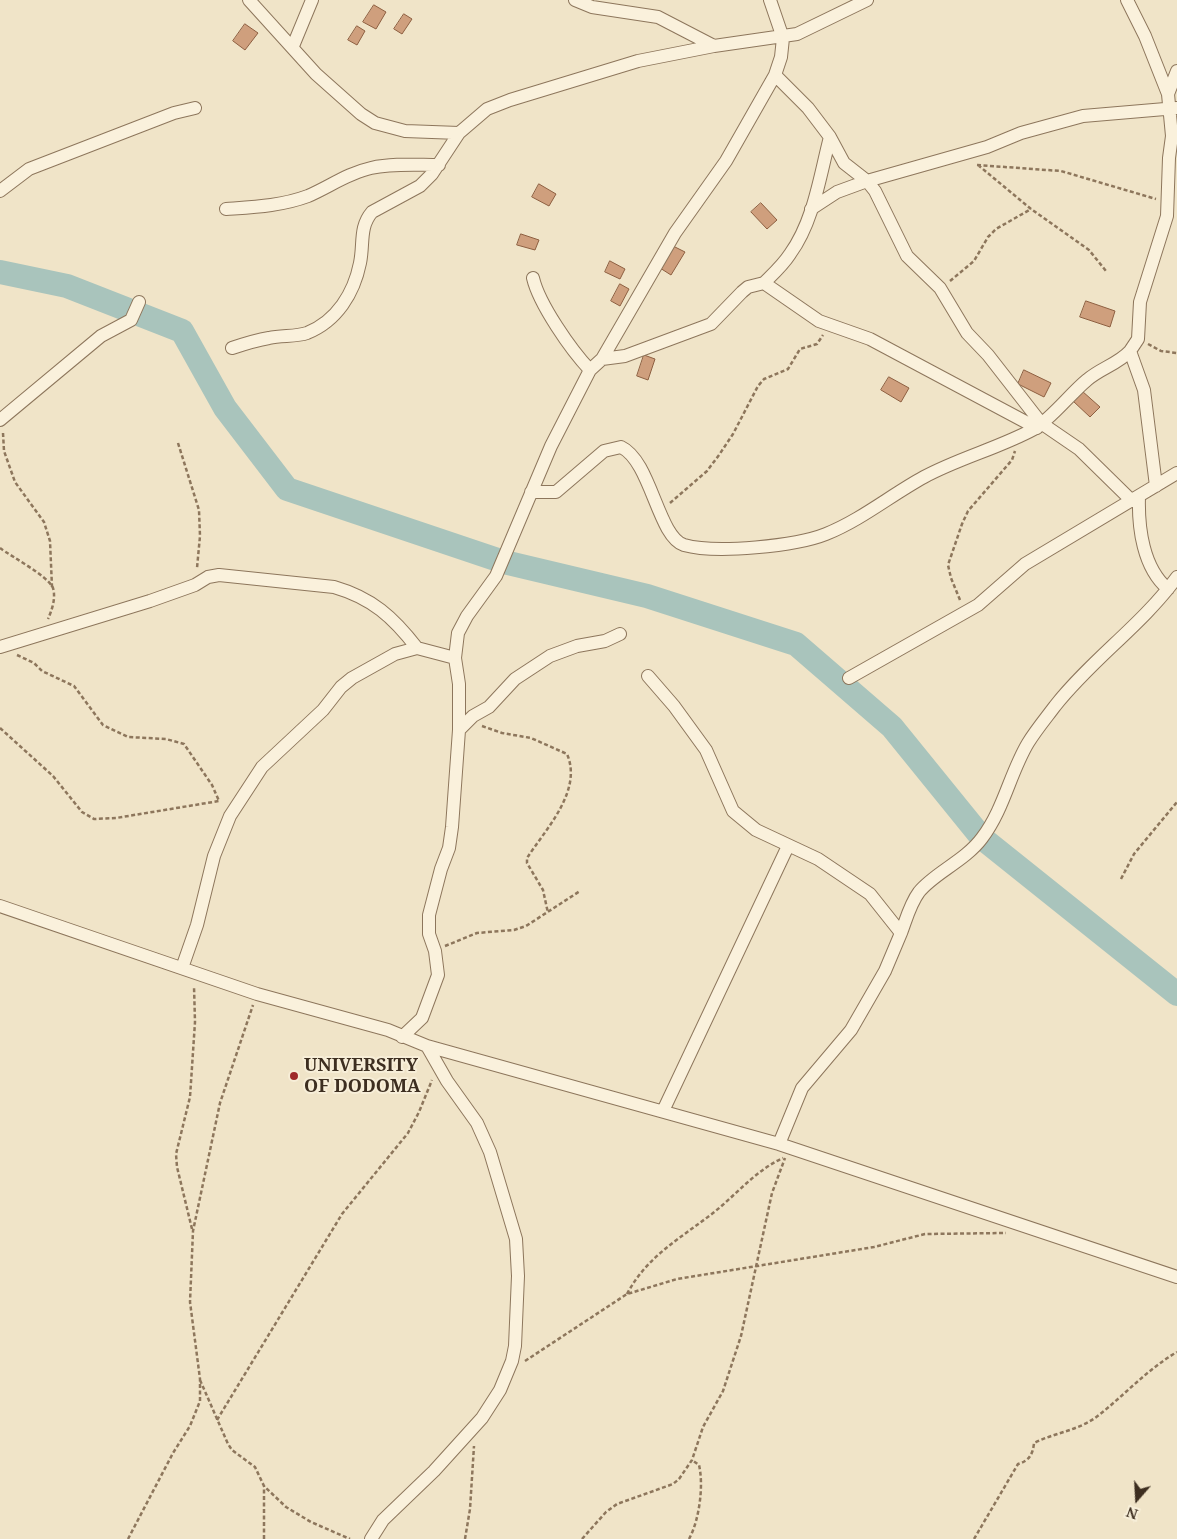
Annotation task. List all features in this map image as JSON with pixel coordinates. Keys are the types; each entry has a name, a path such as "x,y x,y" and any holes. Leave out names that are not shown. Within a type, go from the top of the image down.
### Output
{"street":[{"path":"249,0 293,46 316,74 361,114 375,123 405,131 459,134"},
{"path":"293,46 312,0"},
{"path":"574,0 592,7 658,17 714,46"},
{"path":"402,1037 422,1018 438,975 435,951 429,934 429,915 441,869 449,848 459,730 459,684 455,658 458,633 500,569 551,446 590,370 602,359 675,233 726,161 775,75 781,57 783,38 770,0"},
{"path":"232,348 270,338 306,333 326,323 338,313 346,300 359,268 363,251 362,228 367,218 372,212 420,186 439,165 459,134 487,109 510,100 638,61 714,46 783,38 807,31 867,0"},
{"path":"531,492 556,492 604,451 621,446 635,460 661,510 666,528 672,538 683,545 736,548 801,541 826,534 926,476 1038,426 1088,379 1121,360 1138,339 1140,302 1166,222 1173,109 1145,36 1127,0"},
{"path":"1168,94 1177,71"},
{"path":"775,75 808,108 830,137 844,163 867,181 878,196 907,256 940,288 967,333 988,355 1038,426"},
{"path":"0,191 28,170 174,114 195,108"},
{"path":"811,209 836,192 867,181 953,158 1021,134 1083,116 1173,109"},
{"path":"602,359 625,356 711,324 748,287 764,283 790,256 811,209 830,137"},
{"path":"226,209 265,207 288,202 320,190 350,174 371,168 400,164 439,165"},
{"path":"533,278 538,292 561,331 590,370"},
{"path":"764,283 827,324 870,339 1080,449 1136,499 1140,528 1148,561 1161,583 1168,589"},
{"path":"2,418 102,336 126,323 133,316 139,302"},
{"path":"1130,351 1144,390 1156,486"},
{"path":"849,678 978,605 1025,564 1177,473"},
{"path":"0,647 195,585 208,577 219,575 334,588 351,592 367,600 396,621 417,648"},
{"path":"784,1149 802,1088 851,1030 885,971 913,900 920,890 960,861 982,838 1000,808 1028,743 1080,675 1150,611 1177,577"},
{"path":"459,730 469,720 489,707 515,679 550,656 577,646 605,641 620,634"},
{"path":"187,970 214,856 236,807 262,767 323,710 352,678 396,654 417,648 455,658"},
{"path":"648,676 674,706 706,750 733,811 756,830 818,859 870,894 901,934"},
{"path":"663,1111 788,846"},
{"path":"0,906 257,994 388,1030 427,1046 663,1111 1176,1277"},
{"path":"371,1539 383,1520 434,1471 493,1403 512,1361 516,1338 518,1276 516,1239 490,1152 477,1123 438,1066 427,1046"}],"path":[{"path":"953,158 977,165 1061,171 1168,202"},
{"path":"977,165 1031,209 1088,250 1106,271"},
{"path":"940,288 962,273 974,261 988,237 996,229 1031,209"},
{"path":"661,510 707,471 733,434 764,379 788,369 800,349 817,344 827,324"},
{"path":"1138,339 1161,351 1177,353"},
{"path":"2,418 4,451 15,482 44,522 50,541 52,608 43,634"},
{"path":"966,612 951,578 948,565 968,511 1012,460 1020,435"},
{"path":"178,443 199,510 200,536 195,585"},
{"path":"0,548 45,578 52,587"},
{"path":"12,653 74,686 103,725 128,737 166,739 184,744 212,785 218,801"},
{"path":"469,720 489,729 531,738 567,754 570,762 570,782 564,799 550,825 527,858 527,863 543,890 548,913"},
{"path":"0,728 53,776 82,812 94,819 116,818 218,801 236,807"},
{"path":"1121,880 1134,854 1177,802"},
{"path":"435,951 477,933 514,930 526,926 580,891"},
{"path":"187,970 195,1022 190,1097 176,1154 177,1167 193,1231"},
{"path":"128,1539 196,1414 200,1401 200,1379 190,1302 193,1231 222,1095 257,994"},
{"path":"217,1420 342,1214 408,1134 438,1066"},
{"path":"582,1539 606,1512 624,1501 672,1484 679,1479 692,1460 703,1427 723,1391 741,1336 772,1193 784,1149"},
{"path":"627,1294 634,1280 662,1250 712,1214 784,1149"},
{"path":"506,1375 542,1348 587,1322 627,1294 677,1280 756,1265 874,1247 925,1234 997,1234 1035,1230"},
{"path":"974,1539 1018,1464 1026,1462 1034,1451 1034,1443 1078,1428 1095,1417 1159,1363 1177,1352"},
{"path":"200,1379 232,1450 255,1467 264,1486 274,1497 298,1515 350,1539"},
{"path":"465,1539 470,1509 475,1424"},
{"path":"689,1539 696,1527 702,1476 699,1465 692,1460"},
{"path":"264,1486 264,1539"}],"building":[{"path":"374,5 386,12 376,29 363,22"},
{"path":"404,14 412,19 402,34 394,29"},
{"path":"245,24 258,33 245,50 233,41"},
{"path":"357,26 365,31 357,45 348,40"},
{"path":"539,184 556,194 549,206 532,197"},
{"path":"761,203 777,220 767,229 751,212"},
{"path":"521,234 539,240 535,250 517,245"},
{"path":"673,246 685,252 671,275 660,268"},
{"path":"610,261 625,269 620,279 605,272"},
{"path":"620,284 629,289 620,306 611,301"},
{"path":"1086,301 1115,311 1110,327 1080,317"},
{"path":"644,355 655,359 648,380 637,376"},
{"path":"1024,370 1051,383 1044,397 1018,384"},
{"path":"889,377 909,388 901,402 881,390"},
{"path":"1082,391 1100,407 1090,417 1073,401"}],"waterway":[{"path":"0,272 67,286 182,331 225,408 287,489 504,562 647,596 796,644 892,727 982,838 1177,994"}],"place":[{"name":"UNIVERSITY OF DODOMA","path":"294,1076"}]}
